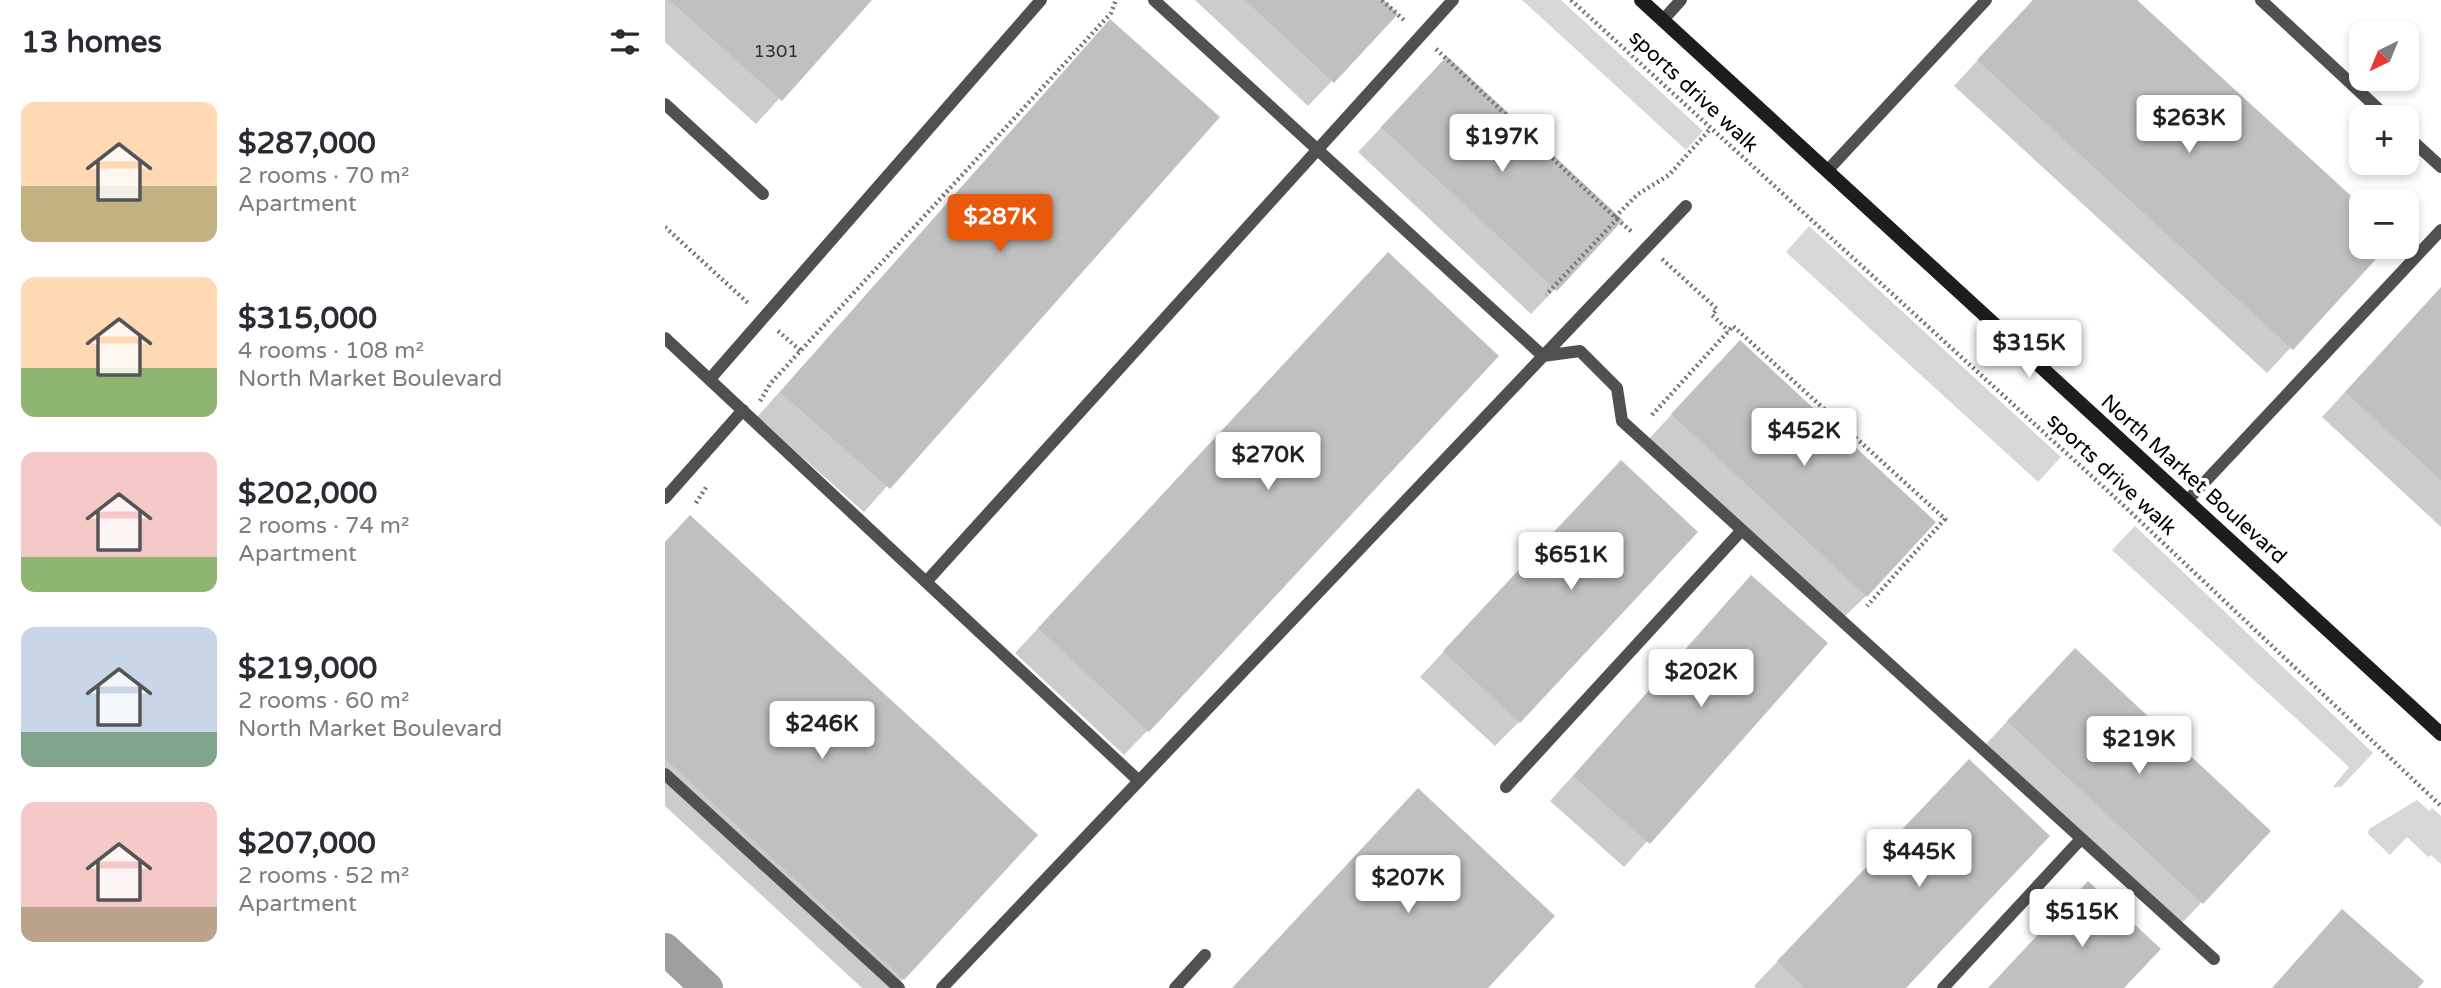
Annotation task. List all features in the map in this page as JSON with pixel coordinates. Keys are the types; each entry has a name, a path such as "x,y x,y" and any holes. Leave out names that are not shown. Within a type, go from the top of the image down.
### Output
{"main road":[{"name":"North Market Boulevard","path":"1640,0 2441,734"}],"lane":[{"path":"710,379 1041,0"},
{"path":"1154,0 1543,356"},
{"path":"926,582 1453,0"},
{"path":"1663,20 1681,0"},
{"path":"1827,171 1986,0"},
{"path":"2261,0 2374,105"},
{"path":"665,103 763,194"},
{"path":"2419,147 2441,167"},
{"path":"942,988 1686,206"},
{"path":"2187,501 2441,230"},
{"path":"665,338 1139,781"},
{"path":"1543,356 1580,351 1617,388 1622,421 2214,960"},
{"path":"665,499 747,414"},
{"path":"1506,787 1742,530"},
{"path":"665,774 899,988"},
{"path":"1943,988 2081,839"},
{"path":"1175,988 1205,955"}],"path":[{"path":"747,414 771,384 1111,13 1116,0"},
{"path":"1382,0 1717,309 1712,316 1729,331"},
{"name":"sports drive walk","path":"1571,0 2122,504 2441,806"},
{"path":"1546,295 1638,194 1669,175 1711,128"},
{"path":"665,227 801,351"},
{"path":"1652,415 1733,326 1945,519 1867,606"},
{"path":"696,503 709,482"}],"shaded area":[{"path":"1522,0 1561,0 1703,131 1686,150"},
{"path":"1809,226 2061,457 2038,482 1786,252"},
{"path":"2135,526 2373,753 2341,787 2333,787 2349,767 2112,550"},
{"path":"2417,800 2429,811 2432,808 2441,816 2441,864 2431,855 2428,857 2407,837 2390,855 2368,834 2369,829"}],"building":[{"path":"669,0 872,0 782,101"},
{"path":"1245,0 1384,0 1398,14 1334,83"},
{"path":"2033,0 2137,0 2349,194 2349,259 2376,259 2293,350 1977,60"},
{"path":"1110,19 1220,117 890,489 780,392"},
{"path":"1447,56 1623,220 1557,291 1381,127"},
{"path":"1388,252 1499,356 1149,732 1038,628"},
{"path":"2441,287 2441,480 2345,392"},
{"path":"1740,340 1936,522 1867,597 1671,414"},
{"path":"1621,460 1698,532 1520,723 1443,651"},
{"path":"690,515 1038,835 904,980 665,759 665,542"},
{"path":"1751,575 1828,643 1650,844 1573,776"},
{"path":"2075,648 2271,831 2203,904 2007,721"},
{"path":"1969,759 2050,836 1906,988 1805,988 1777,961"},
{"path":"1418,788 1555,916 1488,988 1232,988"},
{"path":"2088,881 2161,949 2124,988 1988,988"},
{"path":"2342,909 2424,981 2418,988 2272,988"}],"waterway":[{"path":"665,949 707,988"}]}
